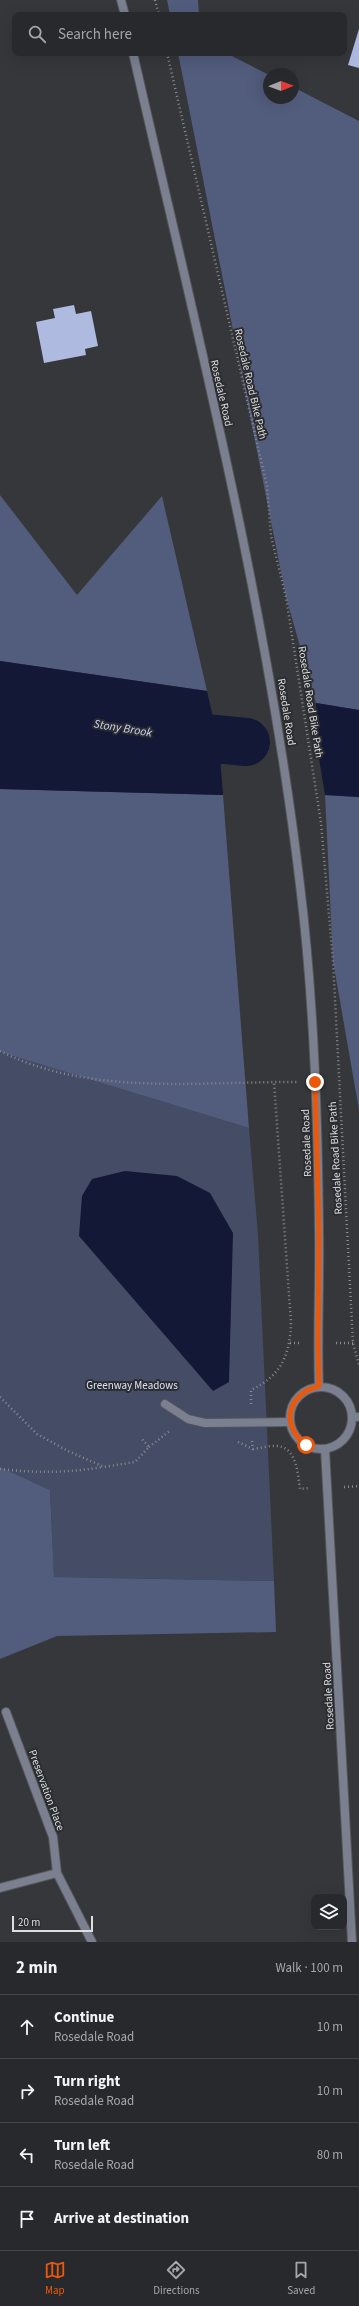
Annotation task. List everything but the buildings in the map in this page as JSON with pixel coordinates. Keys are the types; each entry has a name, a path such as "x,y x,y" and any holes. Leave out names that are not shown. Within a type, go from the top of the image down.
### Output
{"street":[{"path":"121,0 124,12"},
{"name":"Rosedale Road","path":"134,56 232,485 270,677 294,831 308,964 315,1082 319,1233 319,1386"},
{"path":"319,1386 329,1387 342,1395 356,1417 348,1435 341,1442 324,1449 315,1448 302,1442 293,1431 290,1422 291,1412 297,1398 309,1389 319,1386"},
{"path":"165,1404 188,1419 205,1424 290,1422"},
{"name":"Rosedale Road","path":"324,1449 325,1488 352,1942"},
{"name":"Preservation Place","path":"6,1712 53,1837 57,1873 92,1942"},
{"path":"0,1888 57,1873"}],"path":[{"path":"155,0 157,12"},
{"name":"Rosedale Road Bike Path","path":"168,56 266,486 271,536 286,597 321,823 333,961 353,1343 359,1365"},
{"path":"0,1051 46,1069 92,1079 139,1083 315,1082"},
{"path":"274,1082 290,1323 290,1343 277,1372 267,1382 251,1390 250,1422 253,1449 282,1447 288,1452 297,1465 300,1489 359,1486"},
{"path":"0,1397 37,1434 68,1451 104,1467"},
{"path":"0,1469 26,1472 72,1472 135,1462 149,1447 141,1438"}],"green space":[{"name":"Greenway Meadows","path":"0,1052 249,1128 258,1235 274,1581 54,1577 50,1490 0,1467"}],"shaded area":[{"path":"167,0 198,0 199,12 169,12"},
{"path":"179,56 232,56 263,72 263,104 299,104 299,90 359,121 359,710 316,703 286,597"},
{"path":"0,495 77,595 162,496 207,691 0,661"},
{"path":"0,789 223,795 249,1128 0,1052"},
{"path":"325,795 359,797 359,1110 333,961"},
{"path":"0,1467 50,1490 54,1577 274,1581 276,1632 57,1636 0,1659"}],"water":[{"path":"0,661 207,691 219,744 223,795 0,789"},
{"path":"316,703 359,710 359,797 325,795 317,746"},
{"path":"125,1171 177,1176 210,1193 233,1233 229,1382 213,1391 79,1236 82,1196 92,1179"}],"waterway":[{"name":"Stony Brook","path":"152,733 246,742"}],"route":[{"path":"306,1445 298,1439 290,1422 294,1402 301,1394 309,1389 319,1386 319,1233 315,1082"}]}
